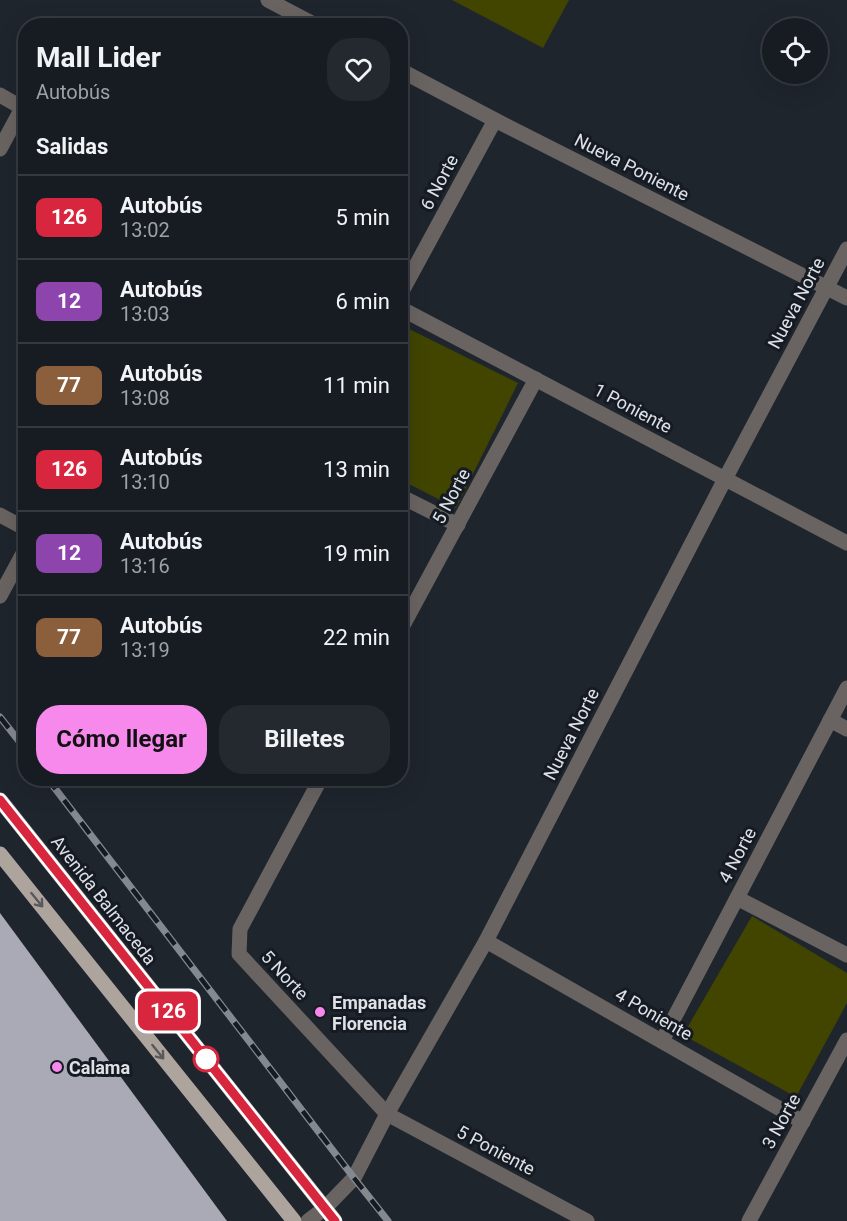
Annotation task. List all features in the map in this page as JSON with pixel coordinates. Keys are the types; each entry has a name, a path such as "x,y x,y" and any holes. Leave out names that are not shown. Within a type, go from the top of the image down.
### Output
{"main road":[{"name":"Avenida Balmaceda","path":"0,800 335,1221"},
{"path":"0,854 294,1221"}],"street":[{"path":"268,0 300,18"},
{"name":"Nueva Poniente","path":"408,74 847,298"},
{"path":"0,95 18,106"},
{"path":"0,149 18,119"},
{"name":"6 Norte","path":"408,280 495,120"},
{"name":"Nueva Norte","path":"308,1221 326,1208 354,1178 387,1114 486,941 847,249"},
{"name":"1 Poniente","path":"408,312 847,543"},
{"name":"5 Norte","path":"408,616 536,380"},
{"path":"408,500 458,525"},
{"path":"0,515 18,525"},
{"path":"0,596 18,563"},
{"name":"4 Norte","path":"662,1041 847,688"},
{"path":"830,720 847,729"},
{"name":"5 Norte","path":"317,786 240,929 239,954 387,1114"},
{"path":"737,898 847,955"},
{"name":"4 Poniente","path":"486,941 802,1122"},
{"name":"3 Norte","path":"749,1221 847,1040"},
{"name":"5 Poniente","path":"387,1114 587,1221"}],"shaded area":[{"path":"452,0 569,0 543,48"},
{"path":"408,328 518,383 456,508 408,484"},
{"path":"752,916 847,973 847,1003 796,1097 683,1035"}],"building":[{"name":"Calama","path":"0,913 227,1221 0,1221"}],"railway":[{"path":"0,717 18,740"},
{"path":"53,786 388,1221"}],"bus line":[{"name":"126","path":"0,800 335,1221"}],"place":[{"name":"Empanadas Florencia","path":"320,1012"},
{"name":"Calama","path":"57,1067"}]}
